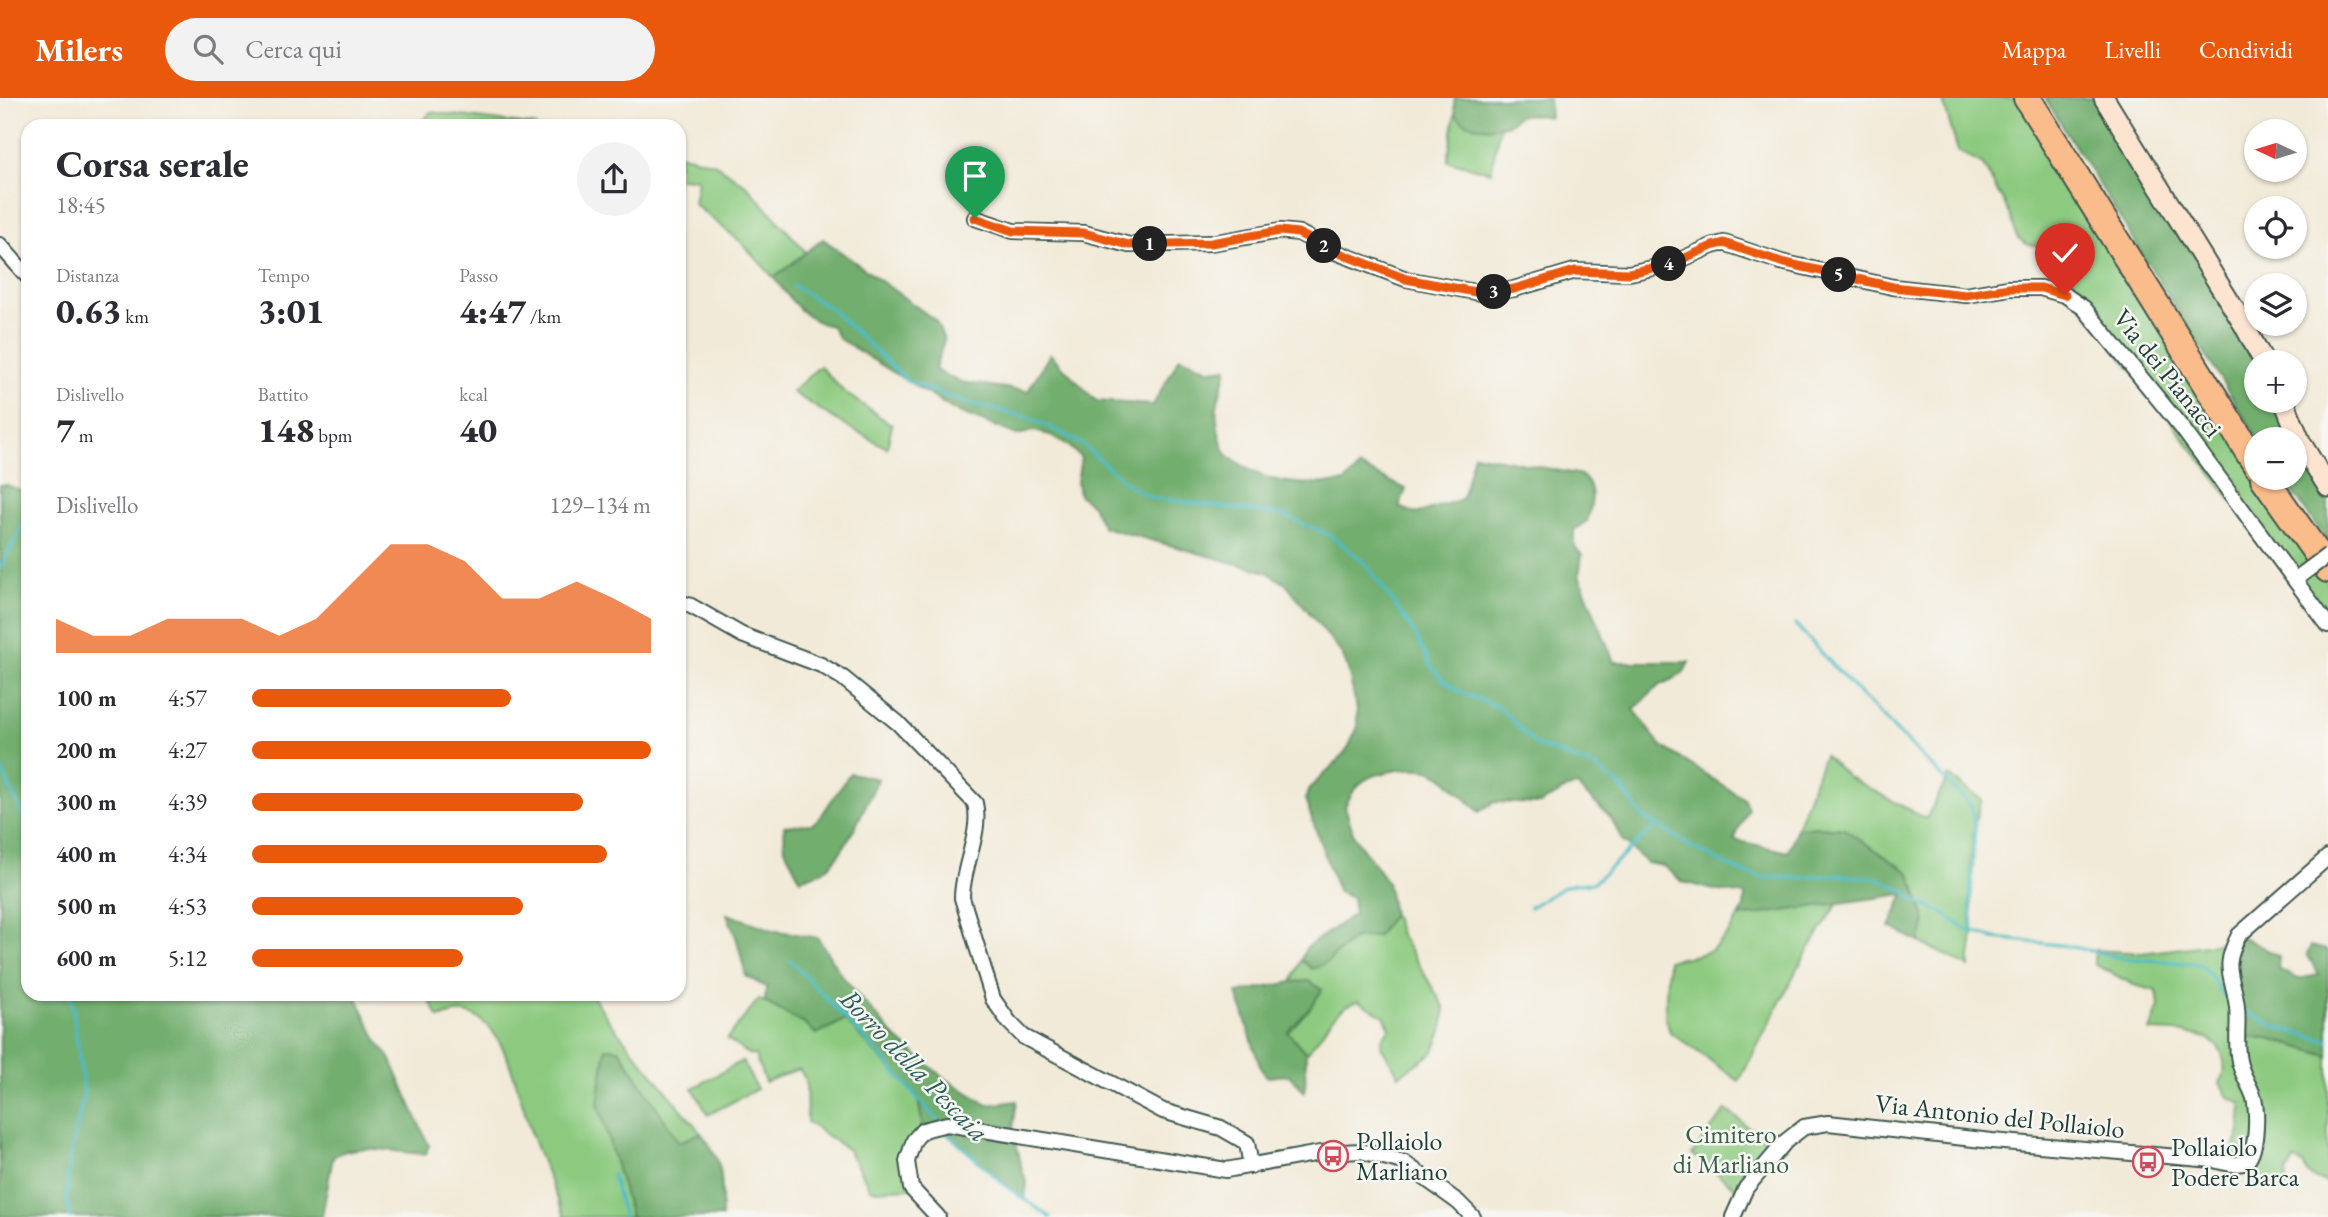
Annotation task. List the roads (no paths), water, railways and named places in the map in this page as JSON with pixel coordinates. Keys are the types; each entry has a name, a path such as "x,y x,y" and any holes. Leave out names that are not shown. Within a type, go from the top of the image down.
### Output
{"highway":[{"path":"2027,98 2244,445"},
{"path":"2045,98 2251,427"},
{"path":"2272,490 2328,569"},
{"path":"2291,490 2328,544"}],"street":[{"path":"2105,98 2258,350"},
{"name":"Via dei Pianacci","path":"975,218 1013,231 1084,233 1129,245 1211,243 1280,231 1298,233 1334,251 1406,279 1486,294 1514,289 1575,271 1629,273 1671,264 1724,243 1781,262 1893,287 1966,295 2009,288 2041,288 2065,295 2084,308 2182,428 2298,578"},
{"path":"2,249 21,269"},
{"path":"2289,413 2301,443 2328,487"},
{"path":"2328,555 2298,578 2328,625"},
{"path":"686,604 742,635 821,665 844,678 898,723 975,803 978,815 962,880 962,898 993,999 1009,1022 1024,1037 1163,1111 1230,1132 1247,1143 1251,1166"},
{"name":"Via Antonio del Pollaiolo","path":"1733,1217 1746,1188 1786,1141 1804,1127 1828,1123 2233,1164 2245,1162 2251,1155 2257,1125 2254,1098 2239,1062 2237,1006 2228,972 2231,951 2239,935 2328,857"},
{"path":"938,1217 911,1188 907,1161 914,1140 923,1130 947,1124 1226,1170 1332,1151 1376,1153 1403,1163 1458,1202 1474,1217"}],"waterway":[{"path":"794,286 830,308 909,382 963,402 1027,417 1062,433 1083,445 1131,487 1152,498 1283,515 1332,536 1365,563 1414,632 1430,664 1442,679 1460,692 1496,706 1536,745 1597,768 1622,788 1642,816 1692,847 1741,872 1761,877 1837,875 1877,878 1942,912 1965,929 1994,938 2068,946 2123,958 2198,964 2208,972 2232,1004"},
{"path":"0,568 21,529"},
{"path":"1795,624 1851,685 1972,807 1975,826 1970,906 1973,931"},
{"path":"0,766 21,811"},
{"path":"1530,907 1564,887 1593,883 1656,826"},
{"name":"Borro della Pescaia","path":"790,960 938,1121"},
{"path":"70,1217 67,1198 69,1161 84,1094 72,1001"},
{"path":"2242,1010 2276,1027 2328,1041"},
{"name":"Borro della Pescaia","path":"944,1130 1007,1187 1050,1217"},
{"path":"612,1174 624,1217"}],"place":[{"name":"Pollaiolo Marliano","path":"1333,1156"},
{"name":"Pollaiolo Podere Barca","path":"2148,1162"}],"park label":[{"name":"Cimitero di Marliano","path":"1731,1149"}]}
